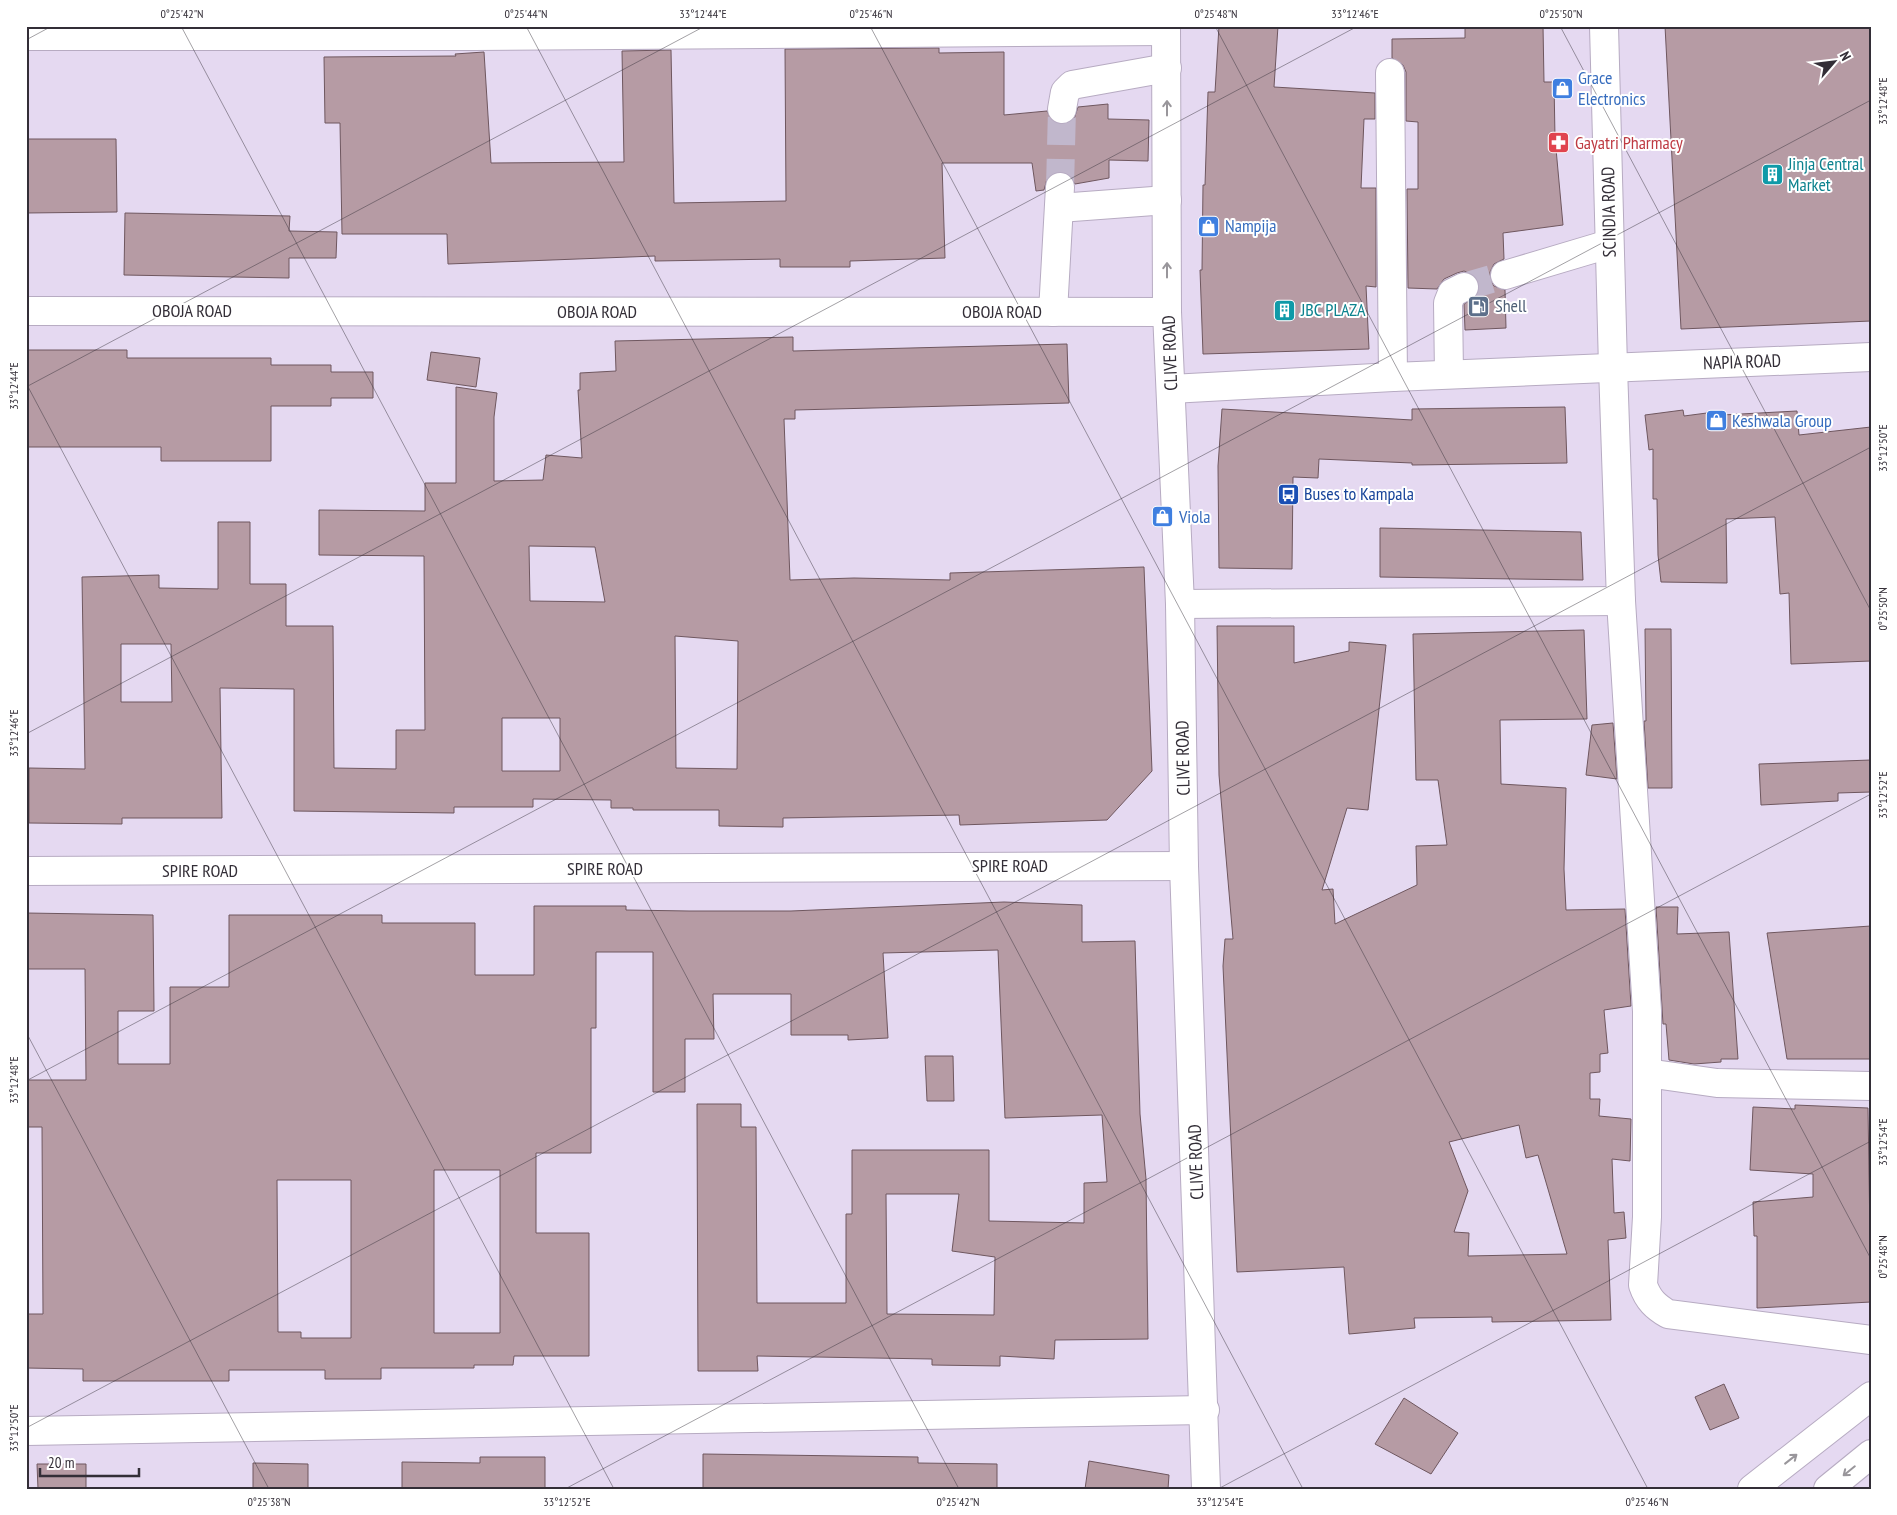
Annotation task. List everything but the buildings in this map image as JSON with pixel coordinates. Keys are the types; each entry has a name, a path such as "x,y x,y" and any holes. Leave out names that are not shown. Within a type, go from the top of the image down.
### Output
{"street":[{"name":"SCINDIA ROAD","path":"1604,26 1612,368 1622,601 1647,1011 1647,1217 1643,1286 1647,1296 1656,1307 1668,1314 1871,1340"},
{"path":"26,36 483,36 1166,29"},
{"name":"CLIVE ROAD","path":"1166,29 1168,312 1180,604 1184,866 1205,1410 1206,1489"},
{"path":"1062,109 1065,92 1072,85 1167,68"},
{"path":"1390,73 1393,377"},
{"path":"1053,312 1059,197 1167,200"},
{"path":"1505,276 1609,244"},
{"path":"1449,374 1448,303 1452,293 1464,287"},
{"name":"OBOJA ROAD","path":"26,311 1168,312"},
{"name":"NAPIA ROAD","path":"1171,389 1449,374 1871,357"},
{"path":"1180,604 1622,601"},
{"name":"SPIRE ROAD","path":"26,871 1184,866"},
{"path":"1647,1073 1717,1082 1871,1086"},
{"path":"1752,1489 1871,1396"},
{"path":"26,1431 1205,1410"},
{"path":"1828,1489 1871,1454"}],"tunnel":[{"path":"1060,187 1062,109"},
{"path":"1464,287 1505,275"}],"place":[{"name":"Grace Electronics","path":"1562,88"},
{"name":"Gayatri Pharmacy","path":"1559,143"},
{"name":"Jinja Central Market","path":"1772,174"},
{"name":"Nampija","path":"1209,226"},
{"name":"Shell","path":"1479,306"},
{"name":"JBC PLAZA","path":"1285,310"},
{"name":"Keshwala Group","path":"1716,421"},
{"name":"Buses to Kampala","path":"1288,494"},
{"name":"Viola","path":"1163,517"}]}
